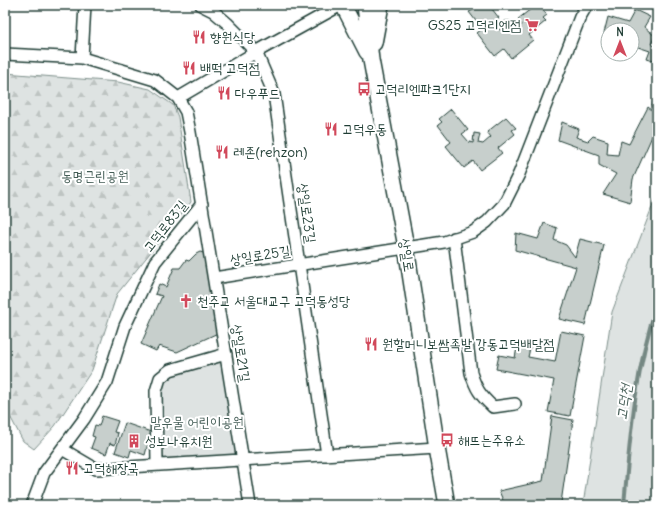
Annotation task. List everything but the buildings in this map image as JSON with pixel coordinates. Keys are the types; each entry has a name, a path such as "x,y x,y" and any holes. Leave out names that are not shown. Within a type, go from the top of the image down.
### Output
{"main road":[{"path":"342,5 371,60"},
{"name":"상일로","path":"365,5 371,60 406,247 447,505"},
{"path":"371,60 381,5"}],"street":[{"path":"82,58 85,5"},
{"name":"상일로23길","path":"201,5 213,11 256,52 274,94 328,454"},
{"path":"178,98 256,52 342,5"},
{"name":"상일로25길","path":"214,278 444,242 472,232 487,222 504,204 519,174 580,17 587,5"},
{"name":"고덕로83길","path":"5,54 82,58 155,80 178,98 186,112 202,204 155,262 125,326 107,382 84,419 44,473 32,505"},
{"name":"상일로21길","path":"202,204 250,505"},
{"path":"454,238 475,386 493,407 515,404"},
{"path":"157,465 156,391 160,378 170,370 226,354"},
{"path":"62,449 96,469 437,448"}],"green space":[{"name":"동명근린공원","path":"5,73 118,82 150,89 173,105 178,117 191,202 117,294 92,370 55,426 34,449 23,441 5,407"},
{"path":"657,194 657,505 583,505 612,312"},
{"name":"말우물 어린이공원","path":"225,356 242,458 159,464 162,379 171,372"}],"waterway":[{"name":"고덕천","path":"624,505 631,429 638,379 643,354 657,305"}],"place":[{"name":"GS25 고덕리엔점","path":"532,25"},
{"name":"향원식당","path":"199,37"},
{"name":"배떡 고덕점","path":"189,68"},
{"name":"고덕리엔파크1단지","path":"364,89"},
{"name":"다우푸드","path":"224,93"},
{"name":"고덕우동","path":"331,129"},
{"name":"레존(rehzon)","path":"222,152"},
{"name":"천주교 서울대교구 고덕동성당","path":"186,301"},
{"name":"원할머니보쌈족발 강동고덕배달점","path":"371,344"},
{"name":"해뜨는주유소","path":"447,440"},
{"name":"성보나유치원","path":"134,441"},
{"name":"고덕해장국","path":"72,468"}]}
